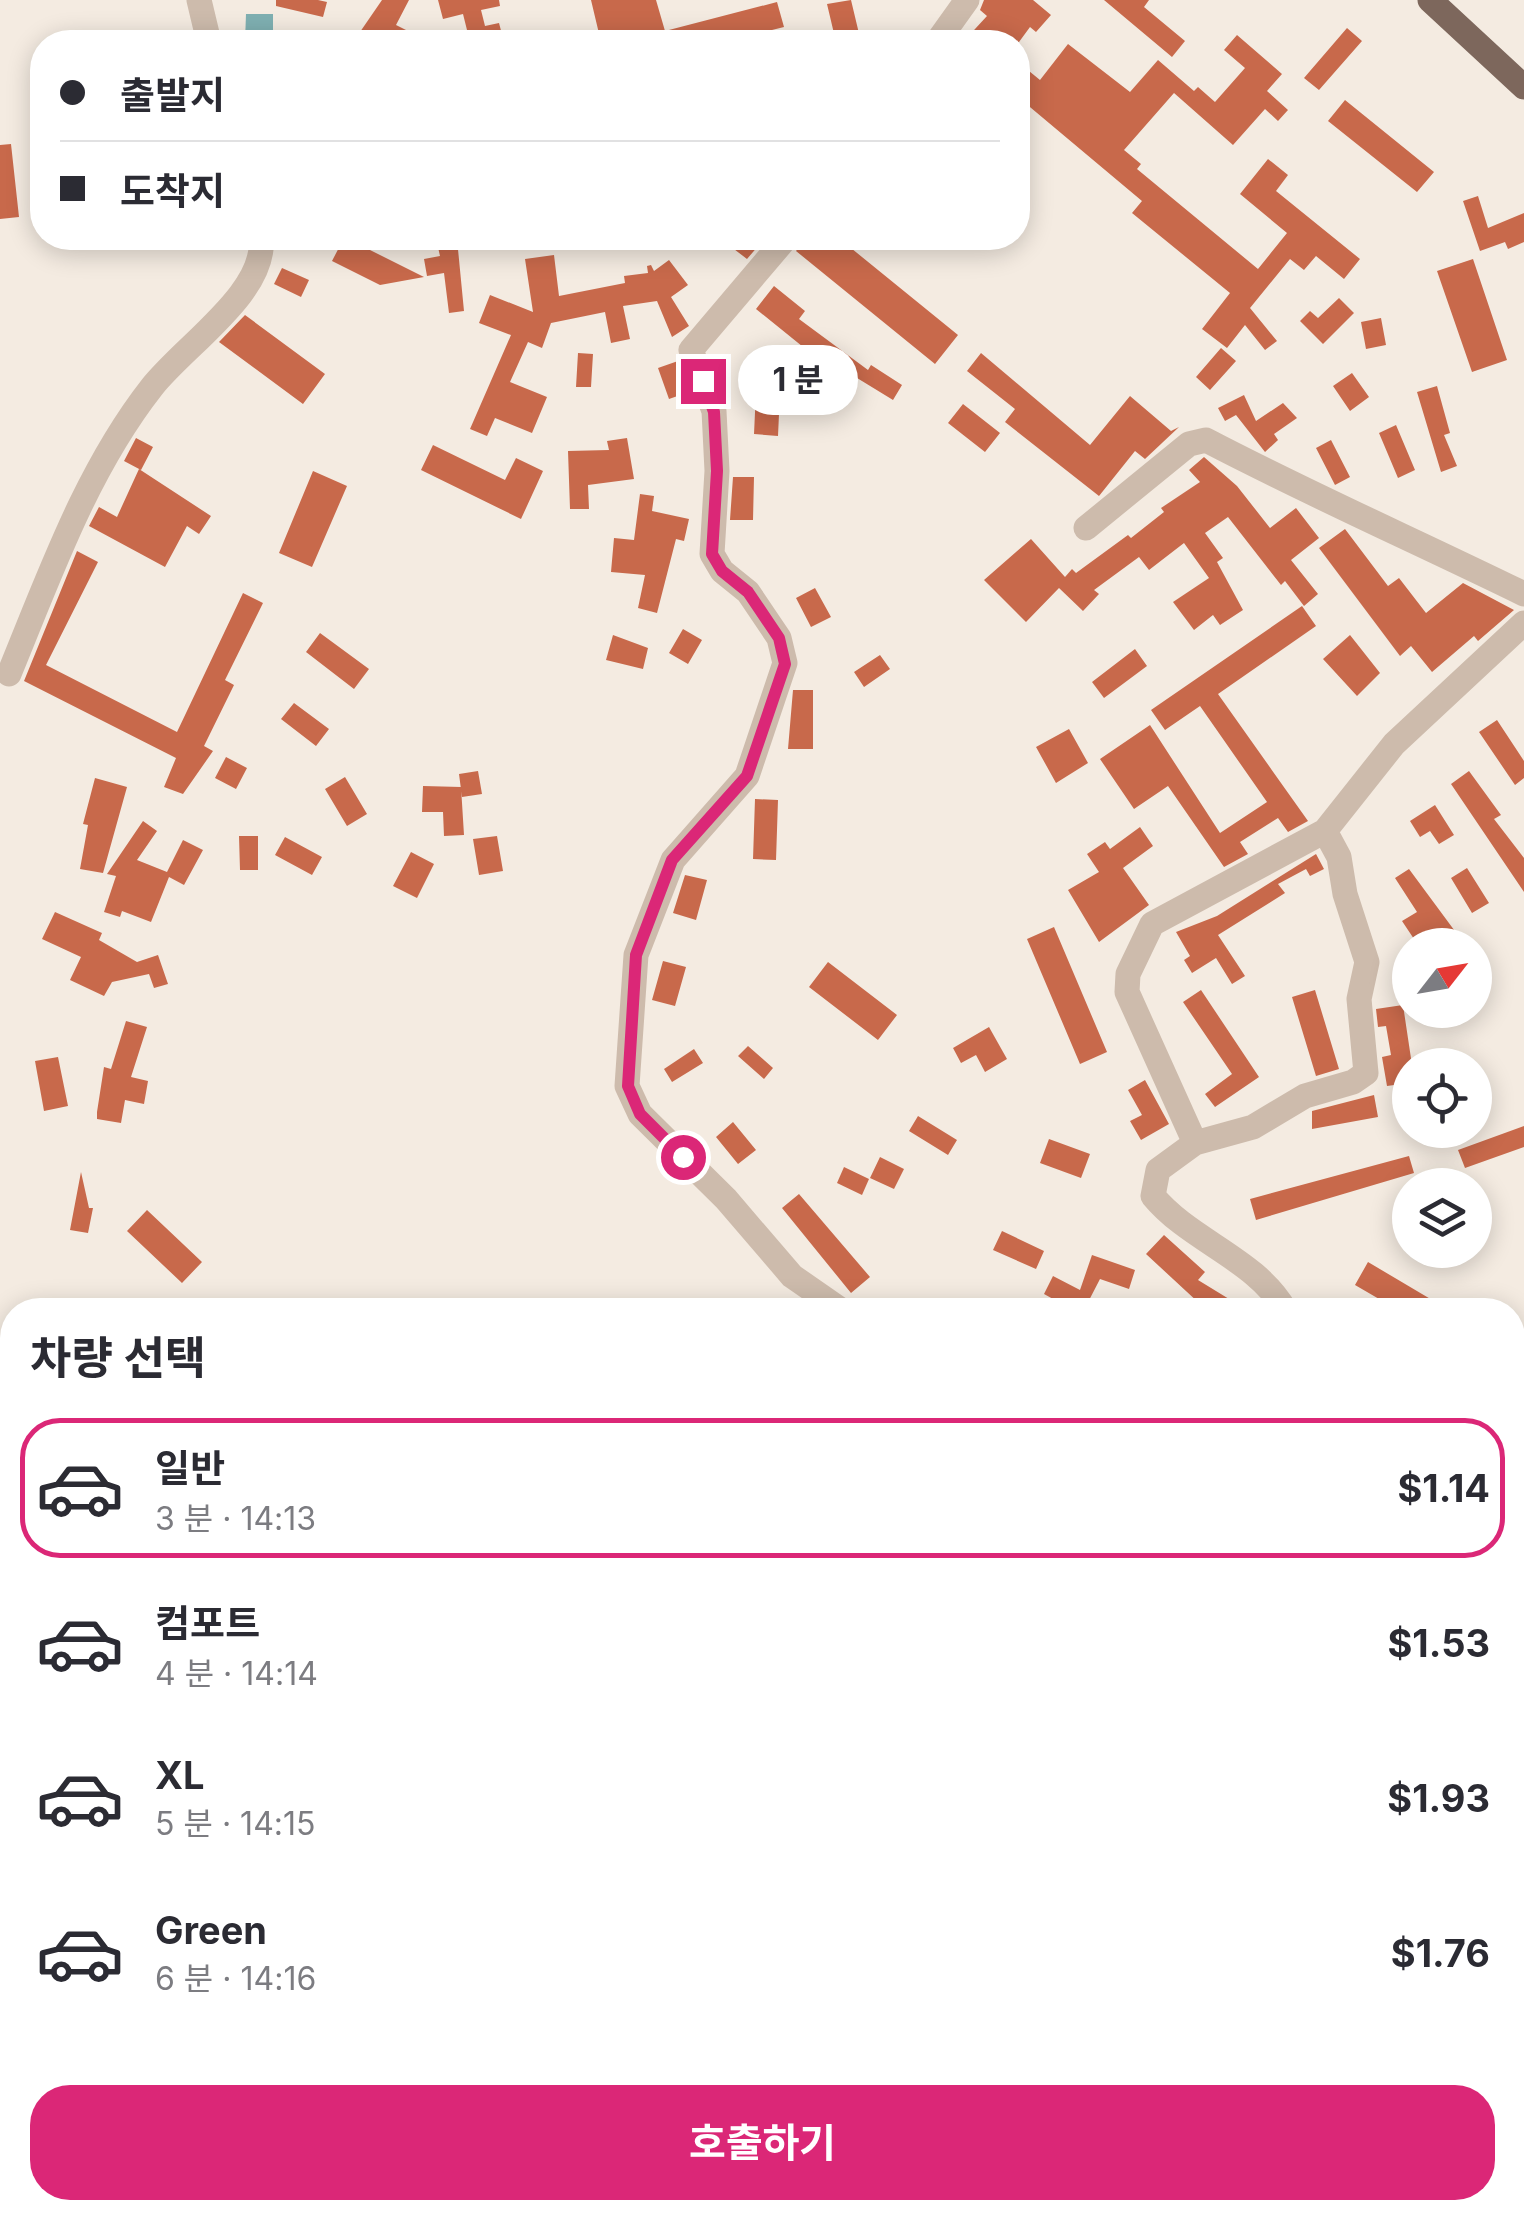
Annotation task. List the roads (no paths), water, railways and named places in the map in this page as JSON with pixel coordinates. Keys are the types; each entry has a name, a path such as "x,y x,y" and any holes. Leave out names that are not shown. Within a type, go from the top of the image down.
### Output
{"main road":[{"path":"1430,0 1524,87"}],"street":[{"path":"199,0 206,30"},
{"path":"946,30 967,0"},
{"path":"9,674 107,452 152,387 250,285 261,264 261,250"},
{"path":"776,250 691,350 714,412 717,471 712,554 722,571 748,592 779,638 785,664 747,776 672,860 636,955 628,1086 640,1114 726,1199 792,1276 824,1298"},
{"path":"1086,528 1189,444 1206,440 1315,498 1375,520 1524,594"},
{"path":"1195,1144 1127,992 1128,974 1152,924 1325,830 1394,744 1524,623"},
{"path":"1278,1298 1272,1287 1170,1216 1153,1196 1158,1170 1195,1144 1253,1127 1305,1096 1353,1082 1366,1073 1359,999 1367,962 1345,894 1339,858 1325,830"}],"water":[{"path":"246,14 273,14 273,30 245,30"}]}
